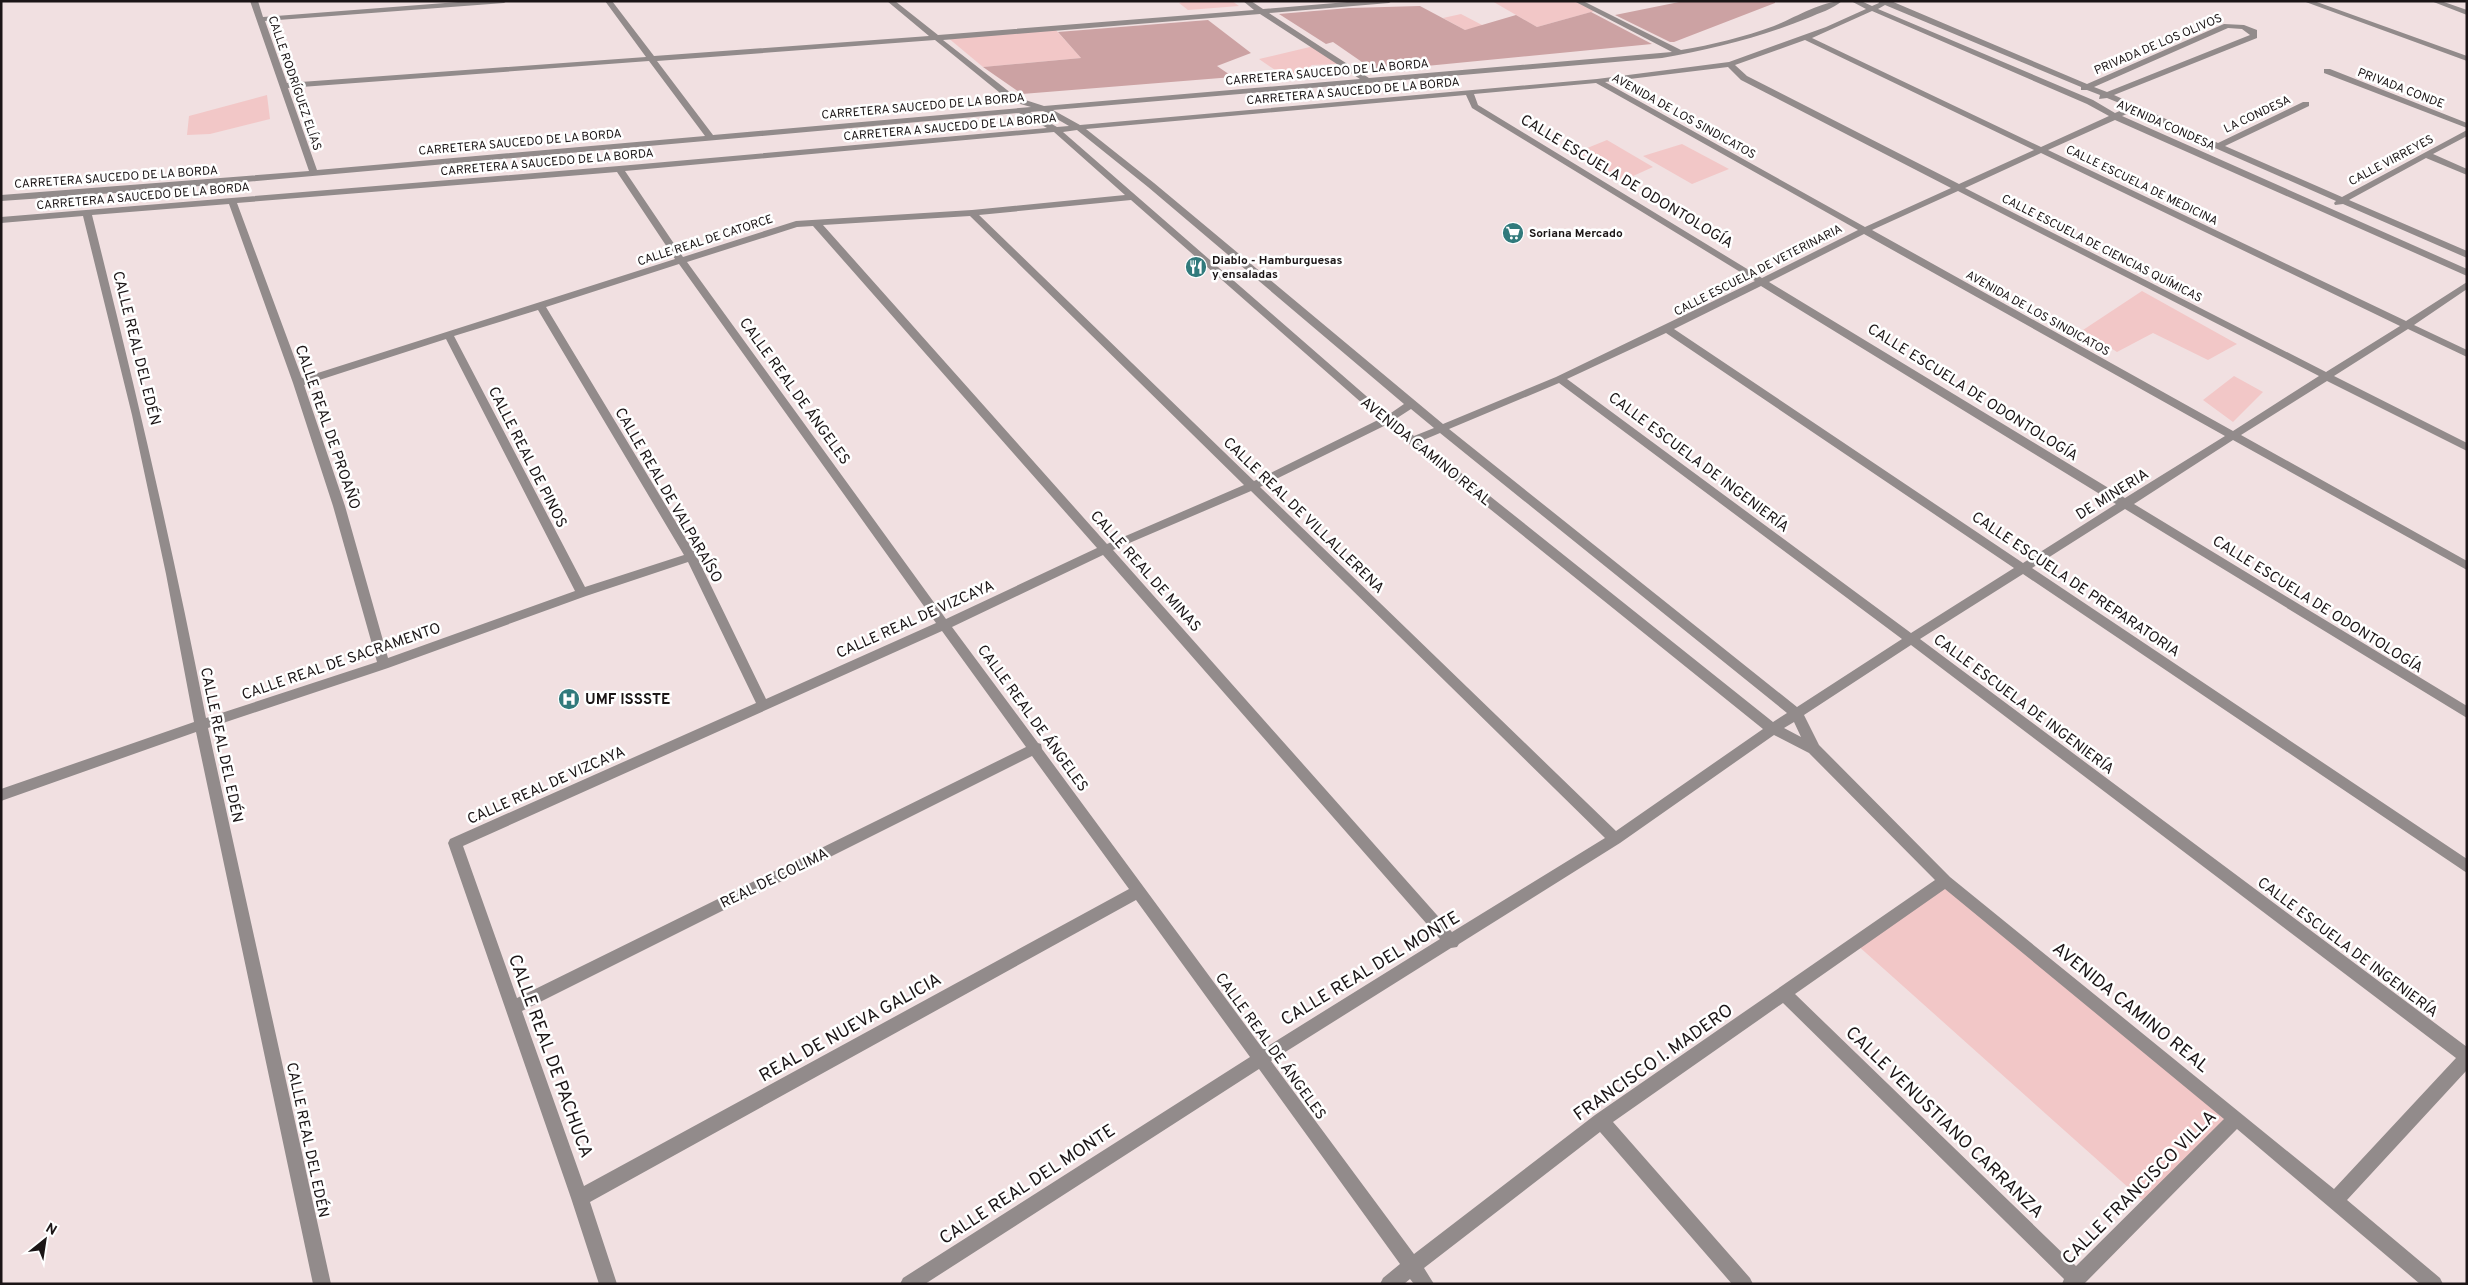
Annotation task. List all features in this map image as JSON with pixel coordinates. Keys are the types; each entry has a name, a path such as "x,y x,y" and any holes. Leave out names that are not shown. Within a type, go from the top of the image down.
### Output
{"street":[{"name":"CALLE RODRÍGUEZ ELÍAS","path":"254,1 314,173"},
{"path":"260,19 504,1"},
{"path":"608,1 710,138"},
{"path":"890,1 934,38 1013,99 1020,110"},
{"path":"1246,1 1368,81"},
{"path":"285,86 934,38 1389,1"},
{"path":"1577,1 1680,53"},
{"name":"CARRETERA SAUCEDO DE LA BORDA","path":"1,198 314,173 1680,53 1709,49 1749,37 1781,26 1838,1"},
{"name":"AVENIDA CONDESA","path":"1854,1 2070,93 2114,116 2467,273"},
{"path":"2306,1 2467,60"},
{"path":"2434,1 2467,12"},
{"name":"AVENIDA CONDESA","path":"1885,2 2136,108 2218,146 2467,254"},
{"name":"CARRETERA A SAUCEDO DE LA BORDA","path":"1,220 619,169 1597,81 1730,64 1807,38 1885,2"},
{"name":"PRIVADA DE LOS OLIVOS","path":"2070,93 2227,26 2244,27 2254,32 2254,36 2090,102"},
{"name":"CALLE ESCUELA DE MEDICINA","path":"1807,38 2467,354"},
{"path":"2177,48 2200,58"},
{"name":"CALLE ESCUELA DE CIENCIAS QUÍMICAS","path":"1730,64 1744,78 2467,448"},
{"name":"PRIVADA CONDE","path":"2327,71 2467,126"},
{"path":"2115,75 2136,84"},
{"name":"AVENIDA DE LOS SINDICATOS","path":"1597,81 2467,566"},
{"name":"CALLE ESCUELA DE ODONTOLOGÍA","path":"1469,92 1475,106 2467,713"},
{"path":"1013,99 1044,108"},
{"name":"LA CONDESA","path":"2218,146 2306,104"},
{"name":"AVENIDA CAMINO REAL","path":"1044,108 1078,128 1150,185 1411,404 1797,714 1814,748 1945,881 2236,1118 2434,1284"},
{"name":"CALLE ESCUELA DE VETERINARIA","path":"1412,441 1560,378 1667,329 1865,230 2042,151 2114,116 2136,108"},
{"name":"AVENIDA CAMINO REAL","path":"1020,110 1056,130 1412,441 1773,729 1814,748"},
{"name":"CALLE VIRREYES","path":"2328,211 2342,200 2427,156 2467,132"},
{"path":"2427,156 2467,172"},
{"name":"CALLE REAL DE ÁNGELES","path":"619,169 681,260 944,625 1036,748 1425,1284"},
{"name":"CALLE REAL DE CATORCE","path":"298,382 796,224 972,213 1134,197"},
{"name":"CALLE REAL DE PROAÑO","path":"232,201 298,382 339,506 384,665"},
{"name":"CALLE REAL DEL EDÉN","path":"87,213 137,414 172,574 200,725 322,1284"},
{"name":"CALLE REAL DE VILLALLERENA","path":"972,213 1615,839"},
{"name":"CALLE REAL DE MINAS","path":"816,223 1452,942"},
{"name":"DE MINERIA","path":"1773,729 2124,503 2406,326 2467,285"},
{"name":"CALLE REAL DE VALPARAÍSO","path":"540,305 691,557 763,705"},
{"name":"CALLE ESCUELA DE PREPARATORIA","path":"1667,329 2467,867"},
{"name":"CALLE REAL DE PINOS","path":"448,334 582,593"},
{"name":"CALLE ESCUELA DE INGENIERÍA","path":"1560,378 2467,1057"},
{"name":"CALLE REAL DE VIZCAYA","path":"455,843 944,625 1105,549 1252,486 1387,420 1411,404"},
{"name":"CALLE REAL DE SACRAMENTO","path":"1,795 200,725 384,665 582,593 691,557"},
{"name":"CALLE REAL DEL MONTE","path":"909,1284 1260,1059 1452,942 1615,839 1773,729"},
{"name":"REAL DE COLIMA","path":"513,1008 1036,748"},
{"name":"CALLE REAL DE PACHUCA","path":"455,843 580,1198 608,1284"},
{"name":"FRANCISCO I. MADERO","path":"1389,1284 1601,1120 1785,995 1945,881"},
{"name":"REAL DE NUEVA GALICIA","path":"580,1198 1139,891"},
{"name":"CALLE VENUSTIANO CARRANZA","path":"1785,995 2074,1281"},
{"path":"2335,1200 2467,1057"},
{"name":"CALLE FRANCISCO VILLA","path":"2074,1281 2236,1118"},
{"path":"1601,1120 1744,1284"}],"shaded area":[{"path":"1185,1 1232,1 1239,6 1188,10 1179,3"},
{"path":"1492,1 1577,1 1595,11 1537,27"},
{"path":"1461,14 1484,26 1465,30 1443,18"},
{"path":"1055,29 1081,58 983,67 947,37"},
{"path":"1314,46 1343,64 1311,65 1316,73 1285,77 1259,59"},
{"path":"267,95 270,119 210,134 187,135 189,116"},
{"path":"1607,140 1653,167 1620,182 1575,153"},
{"path":"1682,144 1729,169 1692,184 1643,156"},
{"path":"2142,291 2237,344 2208,360 2153,333 2117,352 2083,330"},
{"path":"2234,376 2263,392 2233,422 2203,400"},
{"path":"1945,881 2236,1118 2149,1206 1856,944"}],"building":[{"path":"1684,1 1775,1 1775,3 1674,42 1670,42 1615,15"},
{"path":"1420,6 1465,30 1516,15 1537,27 1591,12 1652,44 1375,71 1333,42 1326,44 1279,14 1349,8"},
{"path":"1208,20 1251,53 1217,66 1233,77 1022,94 983,67 1081,58 1058,32"}],"place":[{"name":"Soriana Mercado","path":"1513,233"},
{"name":"Diablo - Hamburguesas y ensaladas","path":"1196,267"},
{"name":"UMF ISSSTE","path":"569,699"}]}
